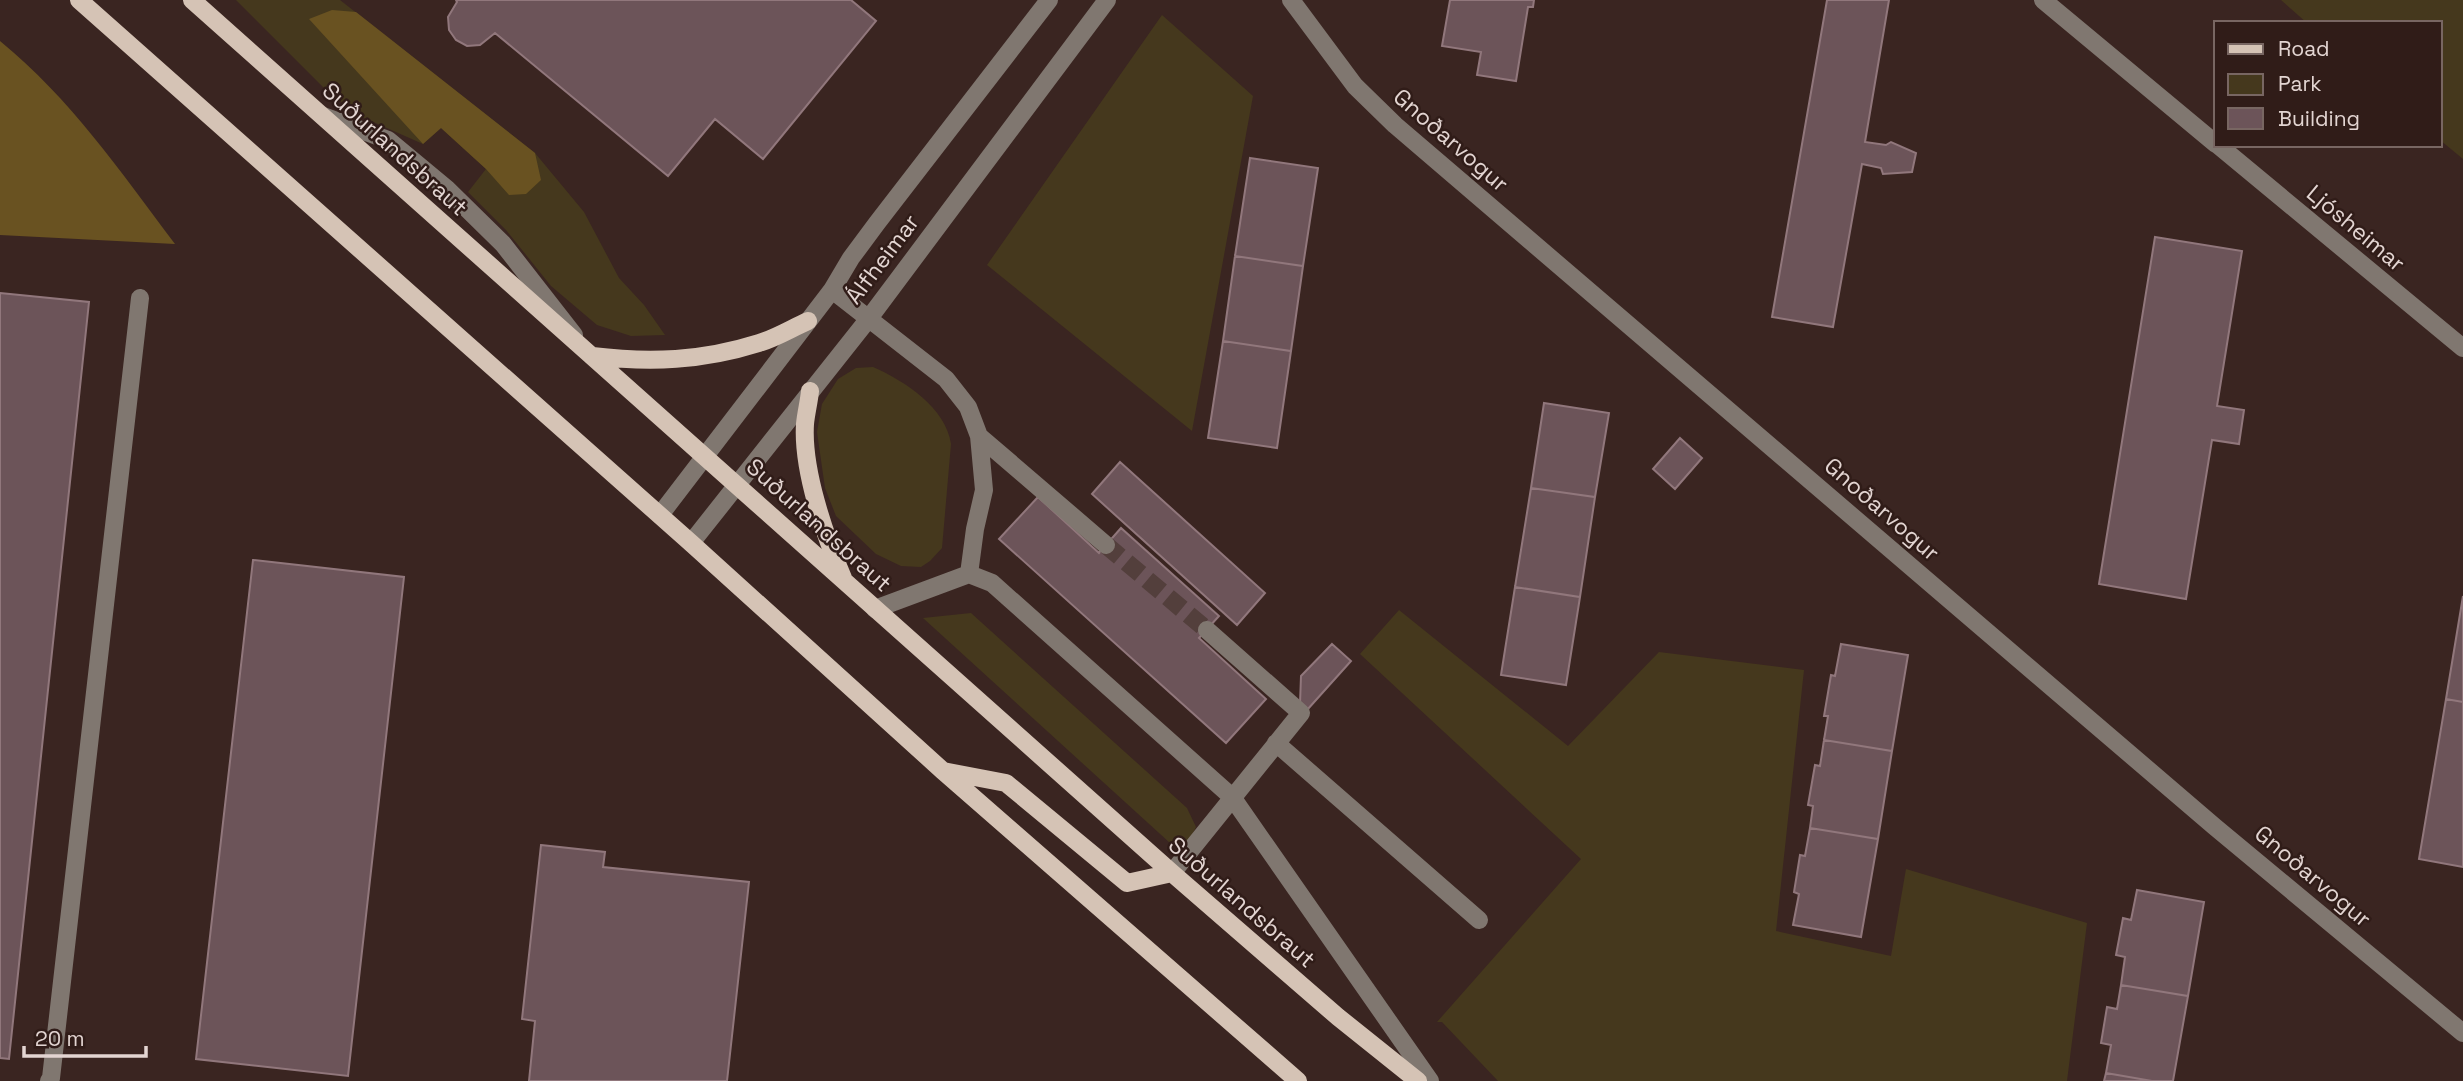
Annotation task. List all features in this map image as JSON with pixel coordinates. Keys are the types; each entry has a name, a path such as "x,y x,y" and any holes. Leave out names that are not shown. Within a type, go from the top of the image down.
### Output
{"main road":[{"path":"79,0 660,515 943,771 1295,1080"},
{"name":"Suðurlandsbraut","path":"192,0 1172,873 1338,1017 1418,1081"},
{"path":"592,356 638,362 684,359 760,342 808,321"},
{"path":"810,391 805,426 807,457 828,543 846,584"},
{"path":"943,771 1006,783 1127,883 1172,873"}],"street":[{"name":"Álfheimar","path":"660,515 832,290 877,223 1049,0"},
{"name":"Álfheimar","path":"691,543 870,317 1107,0"},
{"name":"Gnoðarvogur","path":"1291,0 1355,86 1405,134 2215,827 2463,1033"},
{"name":"Ljósheimar","path":"2043,0 2214,142"},
{"path":"319,114 388,140 447,189 503,244 592,356"},
{"name":"Ljósheimar","path":"2219,147 2463,348"},
{"path":"832,290 870,317 946,379 968,407 979,436 984,490 969,575"},
{"path":"48,1081 51,1078 140,298"},
{"path":"979,436 1106,545"},
{"path":"875,609 969,575 992,583 1232,797 1430,1081"},
{"path":"1172,873 1301,713 1207,631"},
{"path":"1276,743 1479,920"}],"green space":[{"path":"236,0 340,0 535,153 584,212 619,278 644,305 665,335 631,336 597,325 551,286 506,230 468,192 486,169 441,128 423,144 362,117 329,93"},
{"path":"2281,0 2463,0 2463,159 2442,142 2442,21 2305,21"},
{"path":"1162,15 1253,96 1192,431 987,265"},
{"path":"873,367 922,397 948,431 951,444 942,548 921,567 901,566 876,554 836,516 825,488 817,432 822,404 838,379 856,368"},
{"path":"1399,610 1568,746 1659,652 1804,670 1776,931 1891,956 1906,869 2087,923 2067,1081 1498,1081 1442,1022 1437,1022 1581,859 1360,654"},
{"path":"971,613 1187,808 1196,827 1188,843 1170,843 923,618"}],"shaded area":[{"path":"332,10 356,12 535,153 541,180 526,194 509,195 486,169 441,128 423,144 309,19"},
{"path":"0,41 72,111 175,244 0,235"}],"building":[{"path":"456,0 851,0 876,21 763,159 715,119 668,176 495,33 480,45 467,46 456,40 449,30 448,17"},
{"path":"1450,0 1534,0 1533,7 1528,7 1516,81 1477,75 1481,52 1442,46"},
{"path":"1827,0 1889,0 1865,142 1886,145 1891,142 1916,153 1912,172 1883,174 1881,168 1862,164 1833,327 1772,317"},
{"path":"1250,158 1318,168 1303,266 1235,256"},
{"path":"2155,237 2242,251 2217,406 2244,410 2239,444 2212,440 2186,599 2099,584"},
{"path":"1235,256 1303,266 1291,351 1223,341"},
{"path":"0,293 89,302 9,1059 0,1058"},
{"path":"1223,341 1291,351 1277,448 1208,438"},
{"path":"1544,403 1609,413 1595,497 1531,488"},
{"path":"1680,438 1702,458 1675,489 1653,469"},
{"path":"1120,462 1265,593 1237,625 1092,494"},
{"path":"1531,488 1595,497 1580,597 1515,587"},
{"path":"1038,497 1099,553 1121,528 1219,616 1199,638 1266,699 1226,743 999,539"},
{"path":"253,560 404,577 348,1076 196,1059"},
{"path":"1515,587 1580,597 1566,685 1501,675"},
{"path":"2463,596 2463,702 2446,699"},
{"path":"1332,644 1351,661 1307,710 1300,704 1301,676"},
{"path":"1841,644 1908,655 1892,751 1824,740 1828,716 1824,716 1831,675 1835,676"},
{"path":"2446,699 2463,702 2463,867 2419,859"},
{"path":"1824,740 1892,751 1878,839 1810,828 1813,806 1808,805 1815,765 1820,766"},
{"path":"1810,828 1878,839 1861,937 1793,925 1799,894 1794,892 1800,855 1805,856"},
{"path":"541,845 605,852 603,867 749,882 727,1081 529,1081 535,1021 522,1019"},
{"path":"2137,890 2204,902 2188,996 2121,985 2125,957 2116,955 2123,918 2131,920"},
{"path":"2121,985 2188,996 2173,1081 2152,1081 2106,1073 2111,1045 2101,1043 2107,1007 2117,1009"},
{"path":"2106,1073 2152,1081 2104,1081"}],"tunnel":[{"path":"1106,545 1207,630"}]}
